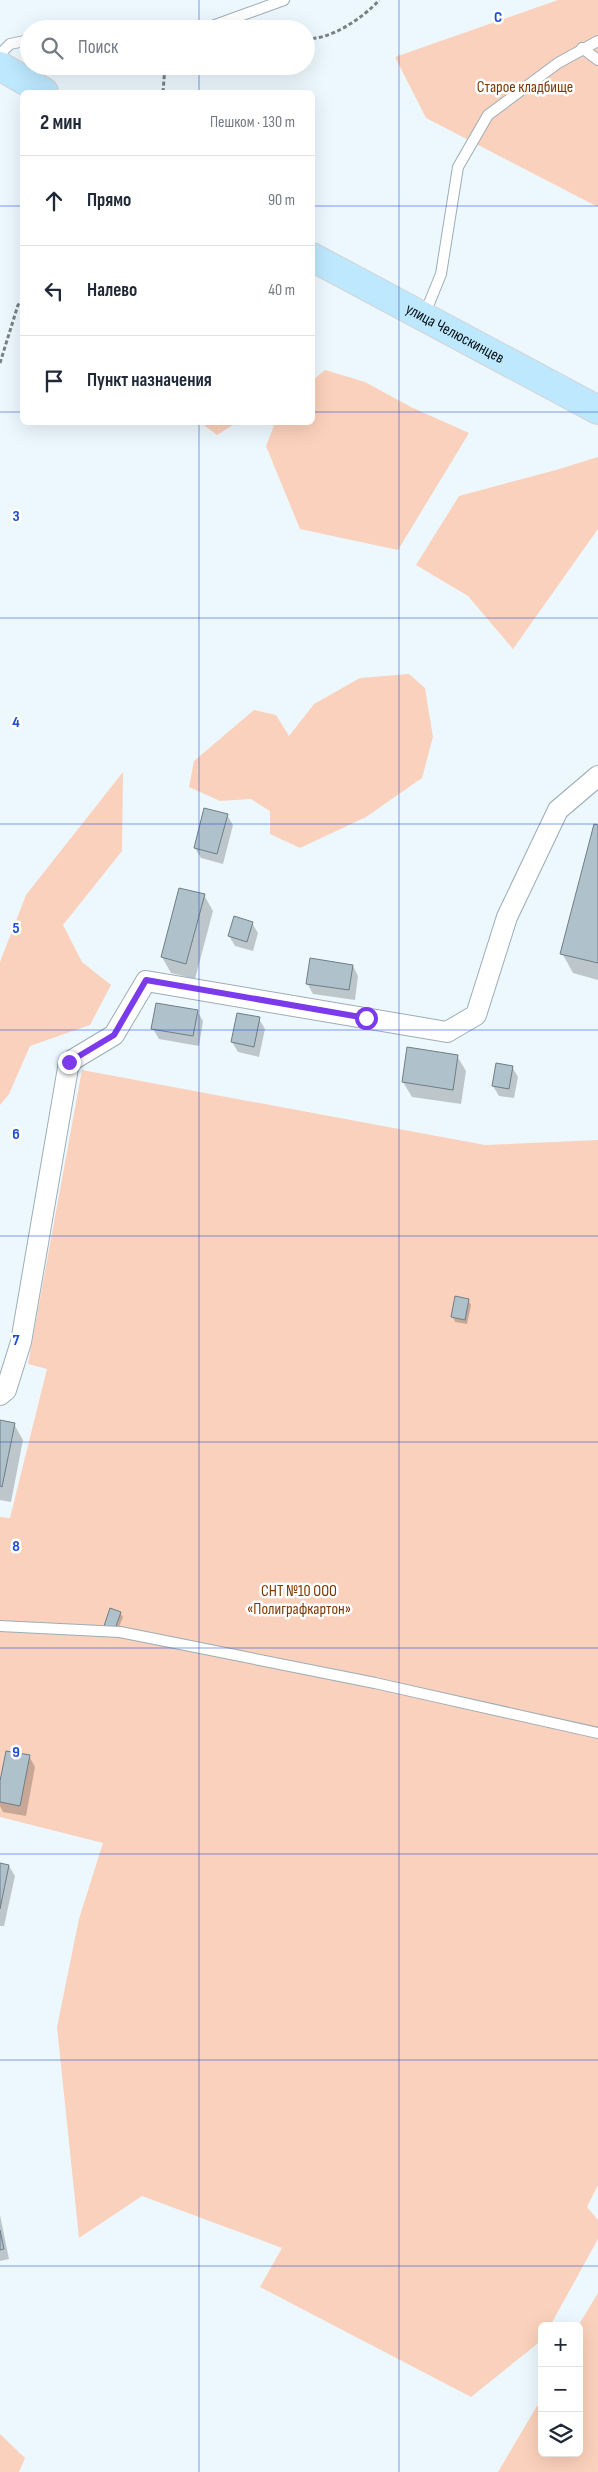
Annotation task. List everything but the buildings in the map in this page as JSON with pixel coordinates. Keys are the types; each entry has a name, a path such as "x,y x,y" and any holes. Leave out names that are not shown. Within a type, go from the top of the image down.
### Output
{"main road":[{"path":"0,66 41,90"},
{"name":"улица Челюскинцев","path":"315,259 598,410"}],"street":[{"path":"0,1395 6,1390 22,1342 69,1062 114,1035 146,980 447,1032 476,1015 507,917 558,810 598,776"}],"lane":[{"path":"229,20 284,0"},
{"path":"423,317 441,274 458,167 488,115 558,62 598,41"},
{"path":"0,54 10,44 20,42"},
{"path":"582,48 598,60"},
{"path":"0,1626 120,1632 375,1683 598,1733"}],"path":[{"path":"315,40 341,29 370,11 379,0"},
{"path":"164,90 165,75"},
{"path":"0,363 20,303"}],"green space":[{"name":"Старое кладбище","path":"558,0 598,0 598,207 426,118 395,57"},
{"path":"325,370 365,382 411,407 469,433 398,550 300,529 266,446 274,425 315,425 315,378"},
{"path":"204,425 233,425 217,435"},
{"path":"598,457 598,529 513,649 468,596 416,565 459,496"},
{"path":"409,674 425,688 433,737 422,778 366,817 300,848 270,834 270,811 251,799 220,801 189,787 194,761 254,710 276,715 289,736 314,704 360,678"},
{"path":"123,772 122,851 63,925 82,962 111,985 90,1025 30,1046 9,1094 0,1105 0,962 26,895"},
{"name":"СНТ №10 ООО «Полиграфкартон»","path":"82,1070 485,1145 598,1140 598,2185 587,2207 598,2220 598,2239 552,2322 538,2322 538,2343 471,2397 260,2287 282,2248 142,2196 79,2238 57,2027 79,1919 103,1843 0,1817 0,1517 10,1518 47,1369 28,1364"},
{"path":"598,2293 598,2472 498,2472 538,2406 538,2457 583,2457 583,2322 580,2322"},
{"path":"0,2434 25,2458 19,2472 0,2472"}],"route":[{"path":"69,1062 114,1035 146,980 366,1018"}]}
